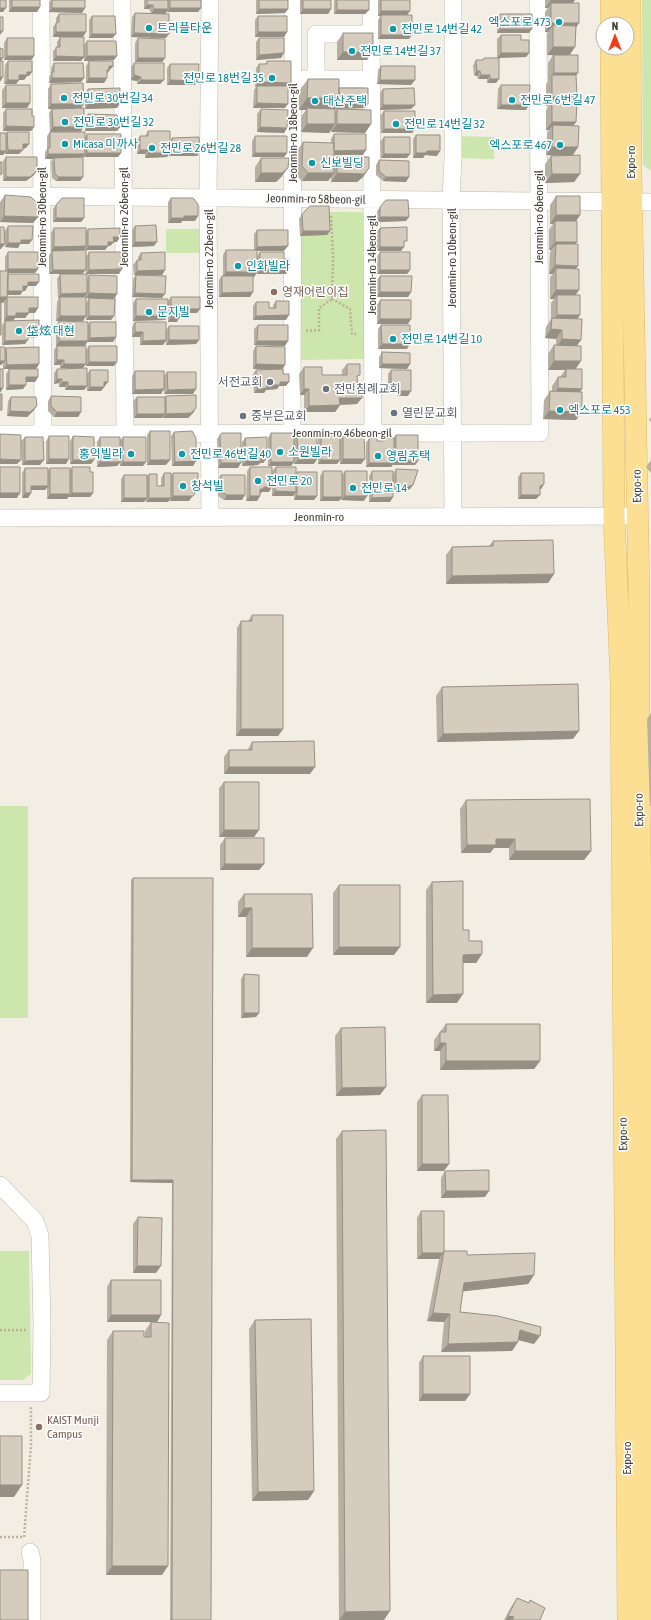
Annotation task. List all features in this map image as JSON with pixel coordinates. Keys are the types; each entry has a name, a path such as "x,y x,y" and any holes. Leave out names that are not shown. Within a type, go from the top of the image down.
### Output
{"main road":[{"path":"611,0 611,16"},
{"name":"Expo-ro","path":"628,1620 639,785 645,595 637,516 630,0"},
{"name":"Expo-ro","path":"612,56 632,202 614,516 621,682 638,908 648,1508 646,1620"}],"street":[{"name":"Jeonmin-ro 30beon-gil","path":"41,0 43,433"},
{"name":"Jeonmin-ro 26beon-gil","path":"122,0 126,433"},
{"name":"Jeonmin-ro 22beon-gil","path":"210,0 208,198 210,517"},
{"name":"Jeonmin-ro 18beon-gil","path":"292,433 293,0"},
{"name":"Jeonmin-ro 14beon-gil","path":"372,0 373,433"},
{"name":"Jeonmin-ro 10beon-gil","path":"453,516 451,200 453,158 454,0"},
{"name":"Jeonmin-ro 6beon-gil","path":"538,0 540,433"},
{"path":"316,78 316,34 372,34"},
{"path":"293,78 372,79"},
{"name":"Jeonmin-ro 58beon-gil","path":"0,196 632,202"},
{"name":"Jeonmin-ro 46beon-gil","path":"0,434 540,433"},
{"name":"Jeonmin-ro","path":"0,518 637,516"},
{"path":"0,1185 35,1221 40,1236 42,1325 41,1393 0,1393"},
{"path":"30,1552 32,1560 32,1620"}],"path":[{"path":"292,331 319,330 319,308 332,298 334,257 330,199"},
{"path":"332,298 350,309 352,334 373,334"},
{"path":"0,1330 33,1330"},
{"path":"0,1537 24,1537 31,1445 31,1403"}],"green space":[{"path":"642,0 651,0 651,171 643,165"},
{"path":"453,136 494,137 494,159 453,158"},
{"path":"328,212 365,212 366,359 298,360 297,236 328,235"},
{"path":"166,229 202,229 202,253 166,253"},
{"path":"0,806 28,806 28,1018 0,1018"},
{"path":"0,1251 29,1251 31,1374 23,1380 0,1380"}],"building":[{"path":"0,0 6,0 6,8 0,8"},
{"path":"12,0 40,0 40,7 12,7"},
{"path":"52,0 85,0 85,8 52,8"},
{"path":"147,0 168,0 168,9 154,9 153,5 147,5"},
{"path":"170,0 201,0 201,8 170,8"},
{"path":"259,0 288,0 288,9 259,9"},
{"path":"303,0 331,0 331,9 303,9"},
{"path":"337,0 369,0 369,10 337,10"},
{"path":"381,0 410,0 410,11 381,11"},
{"path":"551,3 579,3 579,23 551,23"},
{"name":"트리플타운","path":"135,13 169,14 169,34 134,33"},
{"path":"59,14 86,14 86,32 56,32 56,23 59,22"},
{"path":"500,14 532,14 532,29 500,29"},
{"name":"전민로 14번길 42","path":"381,15 412,15 412,35 381,35"},
{"path":"92,16 115,16 116,34 92,34"},
{"path":"258,16 287,16 287,32 258,32"},
{"path":"0,17 3,17 3,31 0,31"},
{"path":"553,25 576,26 575,47 553,47"},
{"path":"343,33 373,33 373,52 343,52"},
{"path":"501,35 521,35 521,40 529,40 529,53 501,53"},
{"path":"60,37 84,37 84,57 56,56 56,47 60,47"},
{"path":"7,38 34,38 34,56 7,56"},
{"path":"138,38 165,39 165,58 138,58"},
{"path":"259,38 284,38 284,53 259,55"},
{"path":"87,41 116,41 117,56 87,56"},
{"path":"0,48 3,49 3,58 0,58"},
{"path":"554,55 578,55 578,73 554,73"},
{"path":"484,58 499,58 499,79 490,79 490,75 481,75 480,71 477,71 476,60 483,60"},
{"path":"0,61 3,61 3,77 0,77"},
{"path":"8,61 32,61 32,72 27,72 27,75 19,75 19,80 8,80"},
{"path":"89,61 113,61 113,66 109,66 109,70 107,70 107,78 89,78"},
{"name":"전민로 18번길 35","path":"267,61 291,61 291,83 259,82 259,64 267,64"},
{"path":"54,63 83,63 84,78 52,78"},
{"path":"134,63 164,63 164,80 141,80 141,77 134,75"},
{"path":"170,64 199,64 198,81 170,80"},
{"path":"381,66 415,66 415,80 380,80"},
{"path":"552,75 576,75 577,96 552,97"},
{"path":"308,79 339,79 339,98 307,98"},
{"name":"전민로 30번길 34","path":"83,83 84,104 51,104 51,84"},
{"path":"6,85 30,85 30,103 6,103"},
{"name":"전민로 6번길 47","path":"501,85 530,85 529,105 501,105"},
{"path":"257,86 288,86 288,104 257,103"},
{"path":"120,88 120,103 88,104 88,89"},
{"path":"339,88 368,88 368,104 335,104 339,98"},
{"path":"414,88 415,105 383,105 383,89"},
{"path":"552,101 577,101 576,122 552,122"},
{"name":"전민로 30번길 32","path":"84,108 84,127 53,127 52,109"},
{"path":"307,108 335,109 335,124 307,124"},
{"path":"6,109 32,109 32,116 34,116 34,127 6,126"},
{"path":"261,109 288,110 287,128 260,127"},
{"path":"337,109 371,110 371,124 337,124"},
{"name":"전민로 14번길 32","path":"384,111 415,111 415,129 384,129"},
{"path":"88,114 117,115 118,119 120,119 120,127 88,126"},
{"path":"553,125 579,126 578,147 552,147"},
{"name":"전민로 26번길 28","path":"148,131 170,131 170,153 148,153 148,150 140,150 140,136 148,136"},
{"path":"7,132 29,132 29,144 23,144 23,150 8,150"},
{"name":"Micasa 미까사","path":"50,132 85,132 85,154 48,154 48,148 50,148"},
{"path":"0,133 6,133 6,151 0,151"},
{"path":"87,134 121,134 121,153 87,153"},
{"path":"334,134 366,134 366,150 334,151"},
{"path":"416,135 440,135 440,151 416,153"},
{"path":"255,136 287,136 287,153 255,153"},
{"path":"199,137 200,152 172,152 172,138"},
{"path":"384,137 410,137 410,154 384,154"},
{"path":"303,142 334,143 334,173 308,173 302,166"},
{"path":"580,155 580,174 552,174 551,156"},
{"path":"6,157 37,157 37,171 30,177 6,177"},
{"path":"83,157 83,177 59,177 55,174 54,158"},
{"path":"337,157 369,157 369,168 364,174 337,173"},
{"path":"261,158 289,158 288,168 282,173 261,173"},
{"path":"379,160 409,161 409,177 386,177 379,171"},
{"path":"0,162 2,162 2,174 0,175"},
{"path":"5,195 31,197 38,204 38,217 4,216"},
{"path":"556,196 580,196 580,215 556,215"},
{"path":"62,198 84,198 84,218 56,218 56,205"},
{"path":"171,198 193,198 198,204 198,216 171,218"},
{"path":"386,200 408,200 409,217 380,217 380,207"},
{"path":"310,206 329,206 330,231 303,231 302,214"},
{"path":"555,221 577,221 577,242 555,242"},
{"path":"156,225 157,242 135,242 135,226"},
{"path":"8,226 33,226 32,240 21,240 21,243 8,243"},
{"path":"0,227 4,227 5,244 0,244"},
{"path":"407,227 407,241 404,241 404,247 380,247 380,228"},
{"path":"54,228 86,228 86,246 54,247"},
{"path":"120,228 120,237 113,237 114,242 108,242 108,246 88,246 88,229"},
{"path":"257,230 288,230 288,246 257,247"},
{"path":"556,244 578,244 578,266 555,265"},
{"path":"86,250 86,270 53,270 52,251"},
{"name":"인화빌라","path":"226,250 257,250 257,272 226,272"},
{"path":"8,252 38,252 38,269 8,269"},
{"path":"89,252 122,252 122,269 89,270"},
{"path":"165,252 165,270 137,271 137,260 141,260 141,253"},
{"path":"260,252 284,252 284,259 289,259 289,270 260,270"},
{"path":"380,252 410,252 410,270 380,270"},
{"path":"556,268 579,269 579,290 556,290"},
{"path":"0,271 8,271 7,297 0,297"},
{"path":"8,274 39,274 39,282 28,282 28,286 23,286 23,291 8,291"},
{"path":"60,274 87,274 87,293 61,294"},
{"path":"89,275 117,276 117,294 89,293"},
{"path":"136,275 166,276 165,294 135,293"},
{"path":"222,276 253,276 253,292 222,293"},
{"path":"380,276 412,276 411,292 380,292"},
{"path":"557,295 580,295 580,315 557,315"},
{"path":"7,297 38,297 38,308 29,308 29,313 16,313 16,316 7,316"},
{"path":"60,297 86,297 86,316 60,316"},
{"path":"171,297 200,297 200,309 190,309 190,313 180,313 180,317 171,317"},
{"path":"89,298 115,299 114,316 89,316"},
{"name":"문지빌","path":"136,299 168,299 168,316 136,316"},
{"path":"380,300 411,300 411,319 380,319"},
{"path":"276,301 289,301 289,315 256,316 256,302 269,302 269,308 276,308"},
{"path":"1,302 1,335 0,335"},
{"path":"552,318 582,319 581,340 562,339 562,330 551,329"},
{"name":"垈炫 대현","path":"39,320 39,333 27,334 28,340 5,341 5,321"},
{"path":"59,321 88,322 88,341 59,341"},
{"path":"90,322 116,322 116,337 90,338"},
{"path":"135,322 166,322 166,340 143,341 143,332 135,332"},
{"path":"258,325 288,325 288,341 257,341"},
{"name":"전민로 14번길 10","path":"381,325 410,325 410,344 382,344"},
{"path":"169,326 199,326 199,340 169,340"},
{"path":"554,345 581,346 581,361 554,361"},
{"path":"57,346 86,346 86,364 64,364 64,360 57,360"},
{"path":"89,346 117,346 117,362 89,362"},
{"path":"256,346 285,347 285,365 256,364"},
{"path":"0,347 5,347 5,361 0,361"},
{"path":"39,347 39,364 7,365 6,348"},
{"path":"382,352 410,353 410,364 382,364"},
{"name":"전민침례교회","path":"347,364 360,364 360,375 357,376 358,392 362,392 362,398 339,398 340,405 309,406 309,389 304,389 304,367 322,367 322,375 347,375"},
{"path":"87,368 87,386 68,386 68,382 62,382 62,379 57,379 57,369"},
{"path":"0,369 3,369 3,388 0,388"},
{"path":"9,369 38,369 38,377 26,377 26,385 9,385"},
{"name":"서전교회","path":"283,369 283,374 289,374 289,382 280,382 280,385 267,385 267,388 257,389 256,370"},
{"path":"566,369 582,369 582,389 558,388 558,377 566,377"},
{"path":"90,370 108,370 108,382 104,382 104,387 90,387"},
{"path":"391,370 411,370 411,391 400,391 400,387 393,387 393,384 391,384"},
{"path":"135,371 164,371 164,389 135,390"},
{"path":"167,372 196,372 196,389 168,390"},
{"path":"550,391 582,392 582,412 549,411"},
{"path":"0,394 2,394 2,410 0,410"},
{"path":"196,395 196,408 191,413 166,414 166,396"},
{"path":"51,396 81,397 81,412 57,412 51,406"},
{"path":"11,397 36,397 37,406 30,412 10,411"},
{"path":"137,397 165,397 165,414 137,414"},
{"path":"150,431 170,431 170,460 150,460"},
{"name":"전민로 46번길 40","path":"192,431 196,438 196,461 175,462 174,432"},
{"path":"222,433 241,433 241,463 221,463 220,435"},
{"name":"소원빌라","path":"271,433 294,433 294,462 271,462"},
{"path":"0,434 21,435 21,460 0,459"},
{"path":"297,435 317,435 317,459 298,460"},
{"path":"321,435 340,435 340,460 321,460"},
{"path":"396,435 418,435 418,461 396,461"},
{"path":"49,436 69,436 69,459 49,459"},
{"path":"73,436 94,437 94,460 73,460"},
{"path":"343,436 364,436 365,459 343,459"},
{"path":"25,437 43,437 44,460 25,461"},
{"path":"100,437 120,437 120,462 100,462"},
{"name":"홍익빌라","path":"123,437 146,437 146,462 123,462"},
{"path":"267,437 267,458 261,458 261,461 246,461 245,438"},
{"name":"영림주택","path":"369,438 377,438 377,441 383,441 383,438 394,438 394,463 369,463"},
{"path":"0,467 20,467 20,493 0,493"},
{"path":"72,467 90,467 90,472 93,472 93,493 72,493"},
{"name":"전민로 20","path":"250,467 272,467 272,487 264,487 263,489 260,489 260,496 250,496"},
{"path":"276,467 296,467 296,492 275,491"},
{"path":"25,468 48,468 48,486 31,486 31,493 25,493"},
{"path":"50,468 70,468 70,494 50,494"},
{"path":"396,469 418,470 413,485 401,489 396,485"},
{"path":"323,471 342,471 342,497 323,497"},
{"name":"전민로 14","path":"345,471 367,471 367,496 345,496"},
{"name":"전민로 14","path":"372,471 393,471 393,497 372,498"},
{"path":"297,472 317,472 317,496 297,496"},
{"path":"164,473 171,473 171,498 149,498 149,474 157,474 157,486 164,486"},
{"name":"창석빌","path":"173,473 198,473 198,489 193,496 173,496"},
{"path":"521,473 544,473 544,484 540,486 540,495 521,495"},
{"path":"124,475 147,475 147,498 124,498"},
{"path":"221,475 245,475 245,495 227,495 221,492"},
{"path":"553,540 554,574 452,576 452,547 493,546 493,541"},
{"path":"252,615 283,615 283,729 241,729 241,621 252,621"},
{"path":"578,684 579,731 443,734 442,687"},
{"path":"314,741 315,767 229,767 229,750 252,750 252,742"},
{"path":"224,782 259,782 259,830 224,830"},
{"path":"590,799 591,851 515,851 515,839 496,839 496,845 467,845 466,800"},
{"path":"225,838 264,838 264,864 225,864"},
{"path":"133,878 213,878 211,1620 172,1620 173,1180 132,1180"},
{"path":"463,881 463,930 469,930 469,941 482,941 482,954 463,955 463,994 433,995 432,882"},
{"path":"339,885 400,885 400,947 339,947"},
{"path":"244,894 312,894 313,948 252,948 252,908 244,908"},
{"path":"244,974 259,975 259,1013 244,1013"},
{"path":"446,1024 540,1024 540,1061 446,1061 446,1043 440,1043 440,1032 446,1032"},
{"path":"385,1027 386,1087 342,1088 341,1028"},
{"path":"422,1095 448,1095 449,1164 422,1164"},
{"path":"386,1130 390,1611 345,1612 342,1131"},
{"path":"489,1170 489,1191 446,1191 445,1171"},
{"path":"421,1211 444,1211 443,1253 422,1253"},
{"path":"138,1217 162,1218 161,1266 137,1266"},
{"path":"444,1251 467,1251 467,1255 535,1253 534,1275 464,1283 460,1312 498,1316 541,1327 540,1336 520,1330 518,1342 448,1344 450,1314 433,1313"},
{"path":"111,1280 161,1280 161,1315 111,1315"},
{"path":"311,1319 314,1491 258,1492 255,1320"},
{"path":"151,1322 169,1323 168,1566 112,1566 113,1331 144,1331 144,1337 151,1337"},
{"path":"423,1356 470,1356 470,1394 423,1394"},
{"path":"0,1436 22,1436 22,1485 0,1485"},
{"path":"0,1570 28,1570 28,1620 0,1620"},
{"path":"517,1598 529,1603 530,1600 545,1608 540,1620 512,1620 514,1617 508,1616"}],"place":[{"name":"엑스포로 473","path":"559,22"},
{"name":"트리플타운","path":"149,28"},
{"name":"전민로 14번길 42","path":"393,29"},
{"name":"전민로 14번길 37","path":"352,51"},
{"name":"전민로 18번길 35","path":"272,78"},
{"name":"전민로 30번길 34","path":"64,98"},
{"name":"전민로 6번길 47","path":"512,100"},
{"name":"대산주택","path":"315,101"},
{"name":"전민로 30번길 32","path":"65,122"},
{"name":"전민로 14번길 32","path":"396,124"},
{"name":"Micasa 미까사","path":"65,144"},
{"name":"엑스포로 467","path":"560,145"},
{"name":"전민로 26번길 28","path":"152,148"},
{"name":"신보빌딩","path":"312,163"},
{"name":"인화빌라","path":"238,266"},
{"name":"영재어린이집","path":"274,292"},
{"name":"문지빌","path":"149,312"},
{"name":"垈炫 대현","path":"19,331"},
{"name":"전민로 14번길 10","path":"393,339"},
{"name":"서전교회","path":"270,382"},
{"name":"전민침례교회","path":"326,389"},
{"name":"엑스포로 453","path":"560,410"},
{"name":"열린문교회","path":"394,413"},
{"name":"중부은교회","path":"243,416"},
{"name":"소원빌라","path":"280,452"},
{"name":"홍익빌라","path":"131,454"},
{"name":"전민로 46번길 40","path":"182,454"},
{"name":"영림주택","path":"378,456"},
{"name":"전민로 20","path":"258,481"},
{"name":"창석빌","path":"183,486"},
{"name":"전민로 14","path":"353,488"},
{"name":"KAIST Munji Campus","path":"39,1427"}]}
